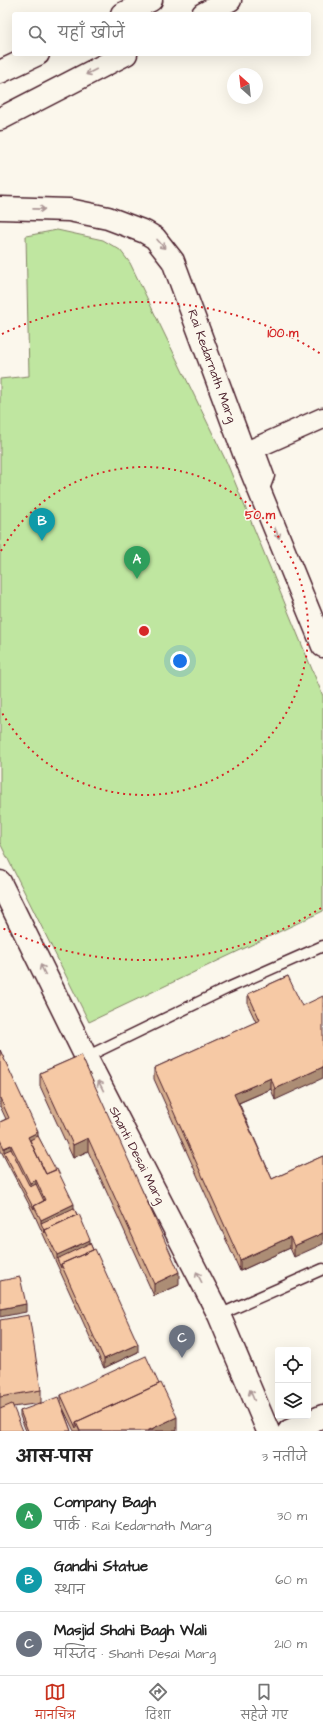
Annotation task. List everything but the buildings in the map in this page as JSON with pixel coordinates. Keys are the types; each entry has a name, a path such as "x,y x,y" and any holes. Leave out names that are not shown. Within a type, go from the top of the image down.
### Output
{"street":[{"path":"126,12 152,0"},
{"path":"207,12 230,0"},
{"path":"0,72 34,56"},
{"path":"0,119 122,56"},
{"name":"Rai Kedarnath Marg","path":"0,208 69,210 108,218 145,232 155,238 173,261 244,453 323,646"},
{"path":"244,453 319,423"},
{"name":"Shanti Desai Marg","path":"0,882 86,1057 219,1316 268,1431"},
{"path":"289,1431 323,1416"}],"lane":[{"path":"86,1057 228,988 323,946"},
{"path":"219,1316 323,1269"}],"green space":[{"path":"57,230 103,240 120,250 130,263 227,463 323,696 323,911 89,1022 0,843 0,379 29,376 26,236"}],"place":[{"name":"Gandhi Statue","path":"42,541"},
{"name":"Company Bagh","path":"137,579"},
{"name":"Masjid Shahi Bagh Wali","path":"182,1358"}]}
